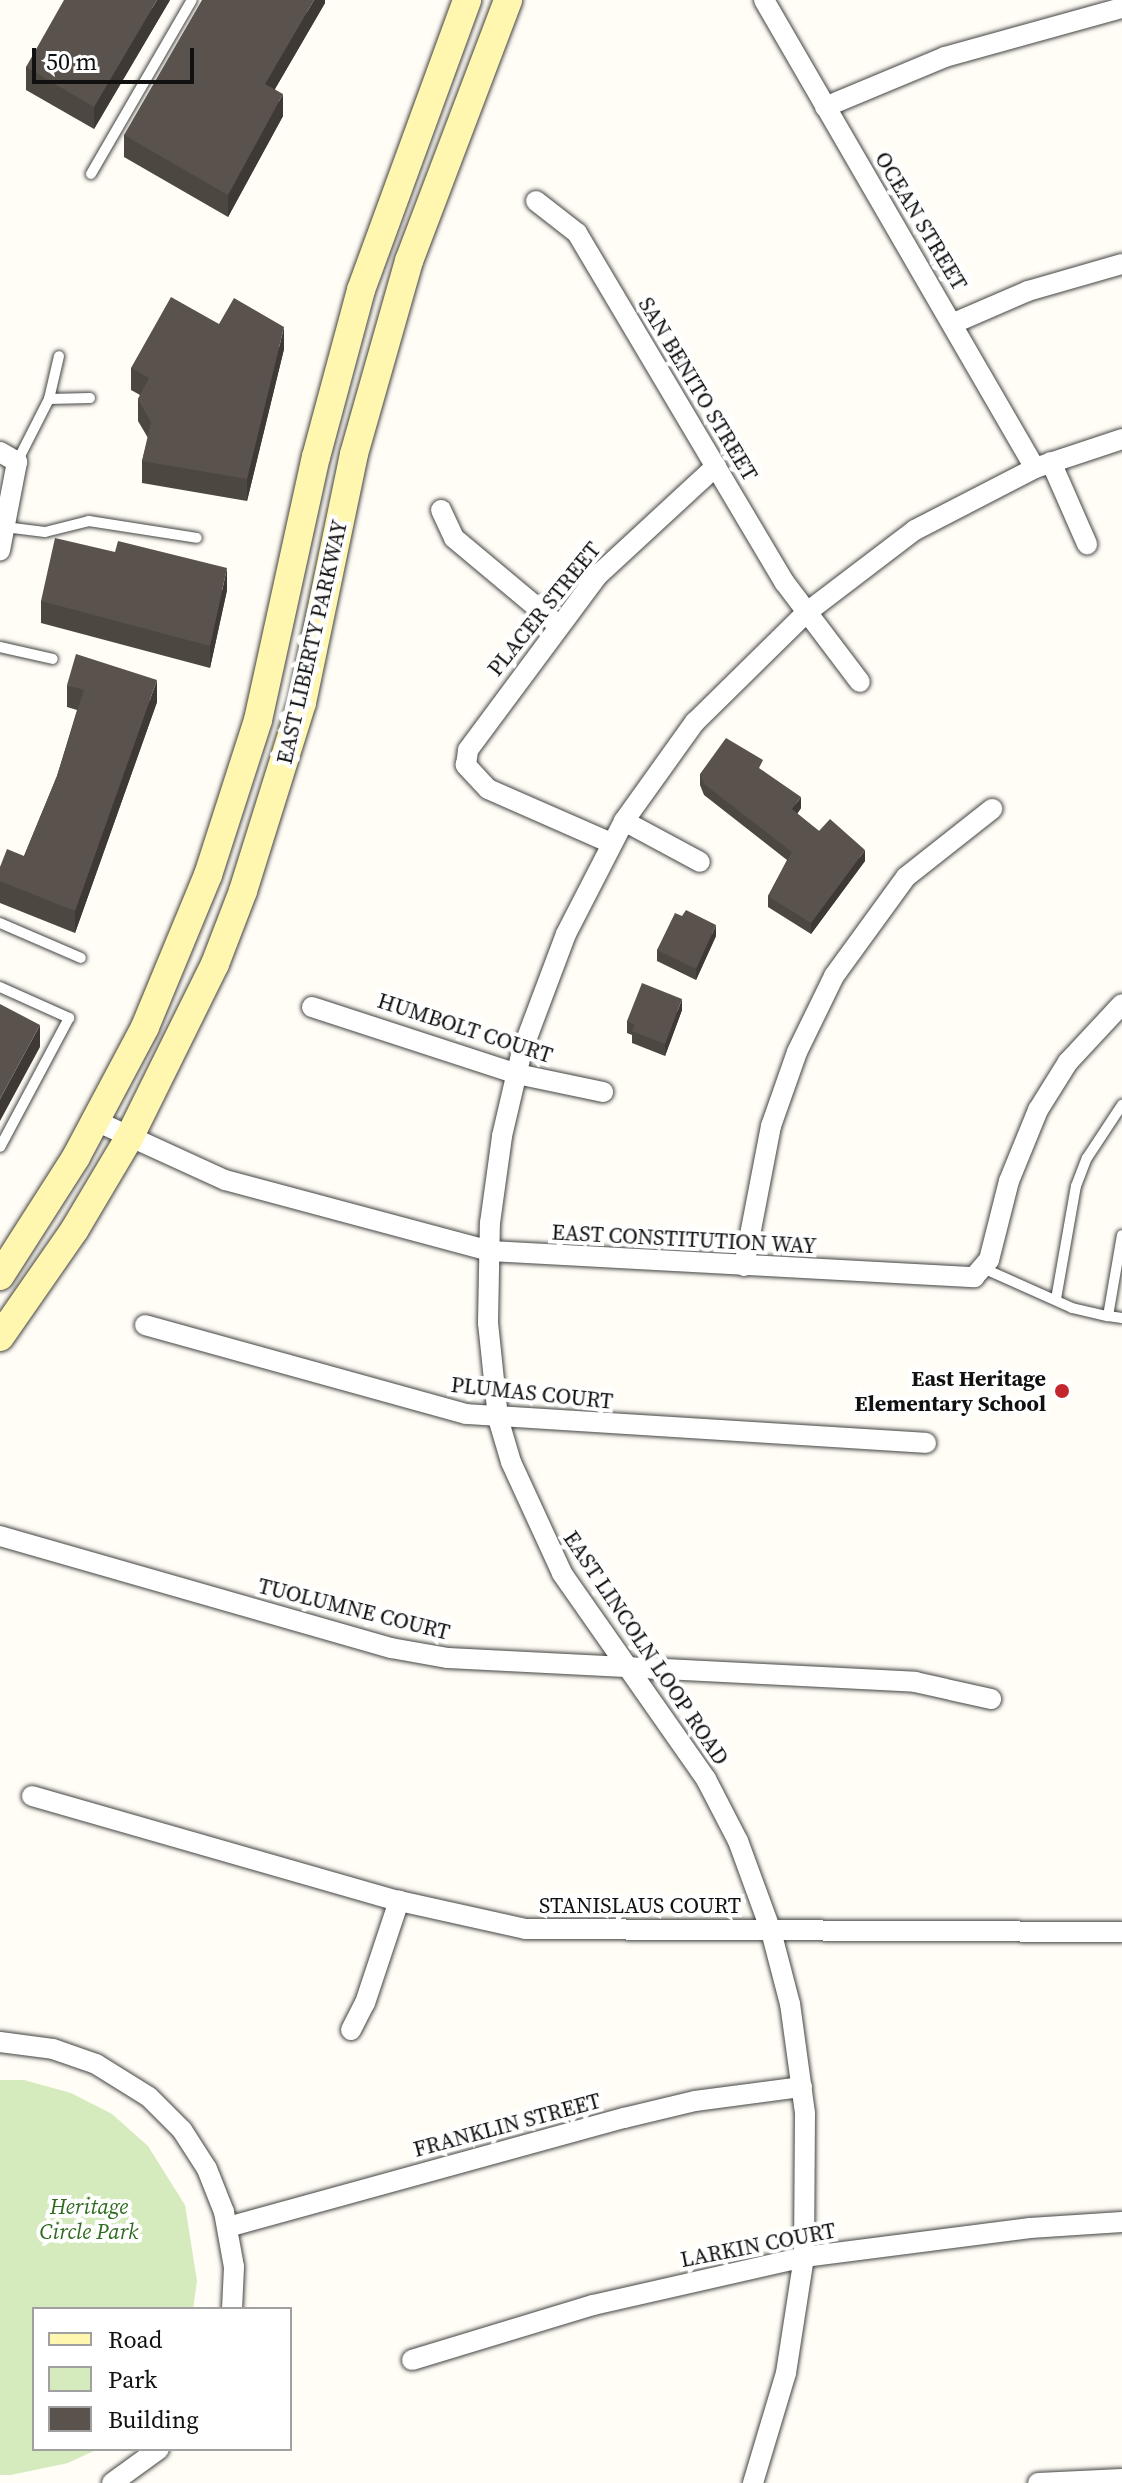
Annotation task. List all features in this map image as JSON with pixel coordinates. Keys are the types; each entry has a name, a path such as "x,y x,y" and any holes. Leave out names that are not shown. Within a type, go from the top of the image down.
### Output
{"street":[{"name":"EAST LIBERTY PARKWAY","path":"0,1276 96,1121 145,1027 224,829 266,688 316,457 361,290 467,0"},
{"name":"EAST LIBERTY PARKWAY","path":"0,1337 75,1229 129,1138 215,964 243,891 302,703 354,454 400,288 508,0"},
{"name":"OCEAN STREET","path":"764,0 954,323 1043,465 1087,544"},
{"path":"825,107 945,57 1122,8"},
{"name":"SAN BENITO STREET","path":"536,201 577,233 806,613 860,682"},
{"path":"954,323 1028,291 1122,264"},
{"name":"EAST LINCOLN LOOP ROAD","path":"753,2483 786,2373 804,2257 802,2087 790,2004 771,1931 738,1841 706,1779 550,1552 498,1418 488,1323 490,1251 502,1136 517,1074 551,968 611,843 695,722 806,613 915,530 1043,465 1122,439"},
{"path":"0,550 5,527 8,457"},
{"name":"PLACER STREET","path":"611,843 488,789 466,765 477,734 557,624 626,547 716,466"},
{"path":"441,510 454,538 557,624"},
{"path":"744,1266 771,1126 797,1052 834,976 911,871 992,809"},
{"path":"624,821 700,862"},
{"path":"985,1269 1013,1170 1038,1110 1068,1062 1122,1004"},
{"name":"HUMBOLT COURT","path":"312,1007 517,1074 603,1092"},
{"name":"EAST CONSTITUTION WAY","path":"96,1121 225,1180 490,1251 958,1279 985,1269"},
{"name":"PLUMAS COURT","path":"145,1325 420,1404 498,1418 926,1443"},
{"name":"TUOLUMNE COURT","path":"0,1536 391,1648 508,1664 629,1665 915,1682 991,1699"},
{"name":"STANISLAUS COURT","path":"32,1796 399,1901 555,1932 1122,1932"},
{"path":"351,2030 365,2003 399,1901"},
{"path":"0,2042 37,2045 82,2058 149,2097 199,2155 228,2227 232,2307"},
{"name":"FRANKLIN STREET","path":"228,2227 624,2118 711,2098 802,2087"},
{"name":"LARKIN COURT","path":"412,2360 593,2305 804,2257 1030,2228 1122,2222"},
{"path":"112,2483 156,2451"},
{"path":"1038,2483 1122,2479"}],"lane":[{"path":"91,174 192,0"},
{"path":"8,457 26,454 49,399 59,356"},
{"path":"49,399 90,398"},
{"path":"5,527 45,532 89,521 197,538"},
{"path":"0,647 53,659"},
{"path":"0,923 81,958"},
{"path":"0,987 69,1018 0,1147"},
{"path":"1056,1299 1076,1186 1087,1158 1122,1105"},
{"path":"1108,1316 1122,1235"},
{"path":"985,1269 1056,1299 1122,1318"}],"green space":[{"name":"Heritage Circle Park","path":"0,2080 24,2080 71,2093 112,2114 148,2146 185,2205 197,2281 193,2307 32,2307 32,2451 94,2451 68,2463 0,2475"}],"building":[{"path":"64,0 157,0 94,107 26,67"},
{"path":"202,0 314,0 265,84 283,94 228,195 124,135"},
{"path":"171,297 219,324 234,298 284,327 247,479 142,461 151,422 138,399 149,378 131,368"},
{"path":"55,538 115,552 118,541 227,568 210,646 41,601"},
{"path":"76,654 157,680 75,911 0,881 0,867 7,849 24,856 57,776 84,690 67,685"},
{"path":"726,738 763,760 759,768 801,797 792,809 819,831 830,819 865,850 811,923 768,896 792,852 704,784 700,774"},
{"path":"686,910 716,925 696,969 657,950 675,913 682,916"},
{"path":"642,983 682,999 665,1044 632,1031 635,1025 627,1021"},
{"path":"0,1004 40,1025 0,1099"}],"place":[{"name":"East Heritage Elementary School","path":"1062,1391"}]}
